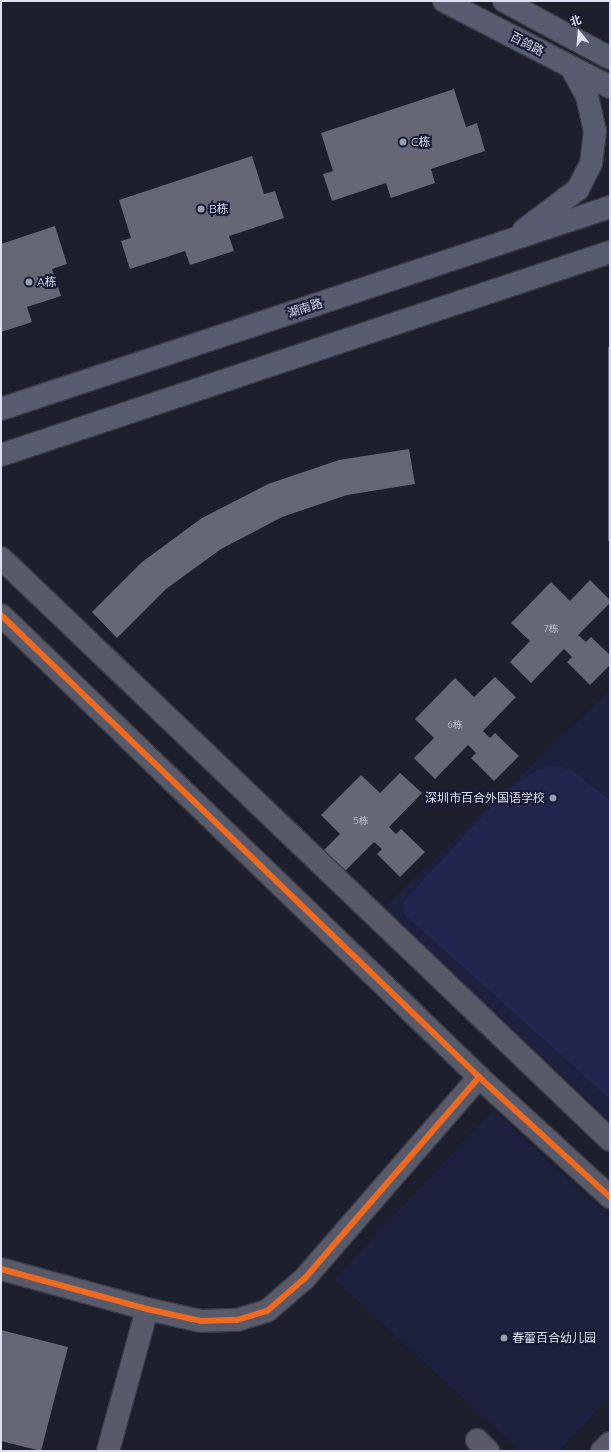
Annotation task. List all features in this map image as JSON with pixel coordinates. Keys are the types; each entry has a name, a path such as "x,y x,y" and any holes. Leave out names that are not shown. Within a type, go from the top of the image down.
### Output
{"main road":[{"name":"百鸽路","path":"444,1 610,87"},
{"path":"512,3 610,58"},
{"path":"510,240 578,189 591,164 595,131 587,96 571,67"},
{"name":"湖南路","path":"1,409 610,207"},
{"path":"1,455 610,252"}],"street":[{"path":"1,558 610,1140"},
{"path":"1,615 479,1077 610,1197"},
{"path":"1,1269 147,1309 202,1321 237,1320 267,1311 306,1278 479,1077"},
{"path":"108,1451 147,1309"},
{"path":"602,1451 610,1443"}],"shaded area":[{"name":"深圳市百合外国语学校","path":"610,690 610,1121 384,907"},
{"name":"深圳市百合外国语学校","path":"554,765 571,770 610,800 610,1099 404,914 403,902 505,792 536,771"},
{"name":"春蕾百合幼儿园","path":"493,1110 610,1218 610,1396 559,1451 520,1451 334,1279"}],"building":[{"name":"C栋","path":"454,89 466,127 477,123 485,151 431,169 435,183 391,198 386,183 332,201 323,174 333,171 321,133"},
{"name":"B栋","path":"252,156 264,194 275,191 284,218 229,236 234,251 190,265 185,251 130,269 121,241 131,238 119,200"},
{"name":"A栋","path":"55,226 67,264 52,269 61,296 27,307 32,322 1,332 1,244"},
{"path":"608,347 610,347 610,541 608,541"},
{"path":"409,449 415,484 347,495 282,517 221,549 166,589 117,638 92,612 142,562 202,518 268,484 339,460"},
{"path":"590,580 610,600 610,603 578,635 586,642 591,637 610,655 610,665 590,685 567,662 572,657 564,649 531,683 510,662 530,641 511,623 551,582 570,601"},
{"path":"495,677 516,697 483,731 490,738 495,733 519,756 494,781 471,758 476,753 468,745 435,779 414,758 434,738 415,719 455,678 474,697"},
{"path":"400,773 422,793 389,827 396,834 401,829 425,852 400,877 377,854 382,849 374,842 341,875 320,854 340,834 321,815 361,775 380,793"},
{"path":"1,1330 68,1347 41,1451 1,1441"}],"cycle path":[{"path":"1,615 479,1077 610,1197"},
{"path":"1,1269 147,1309 201,1321 237,1320 267,1311 305,1278 479,1077"}],"place":[{"name":"C栋","path":"403,142"},
{"name":"B栋","path":"201,209"},
{"name":"A栋","path":"29,282"},
{"name":"深圳市百合外国语学校","path":"553,798"},
{"name":"春蕾百合幼儿园","path":"504,1338"}]}
